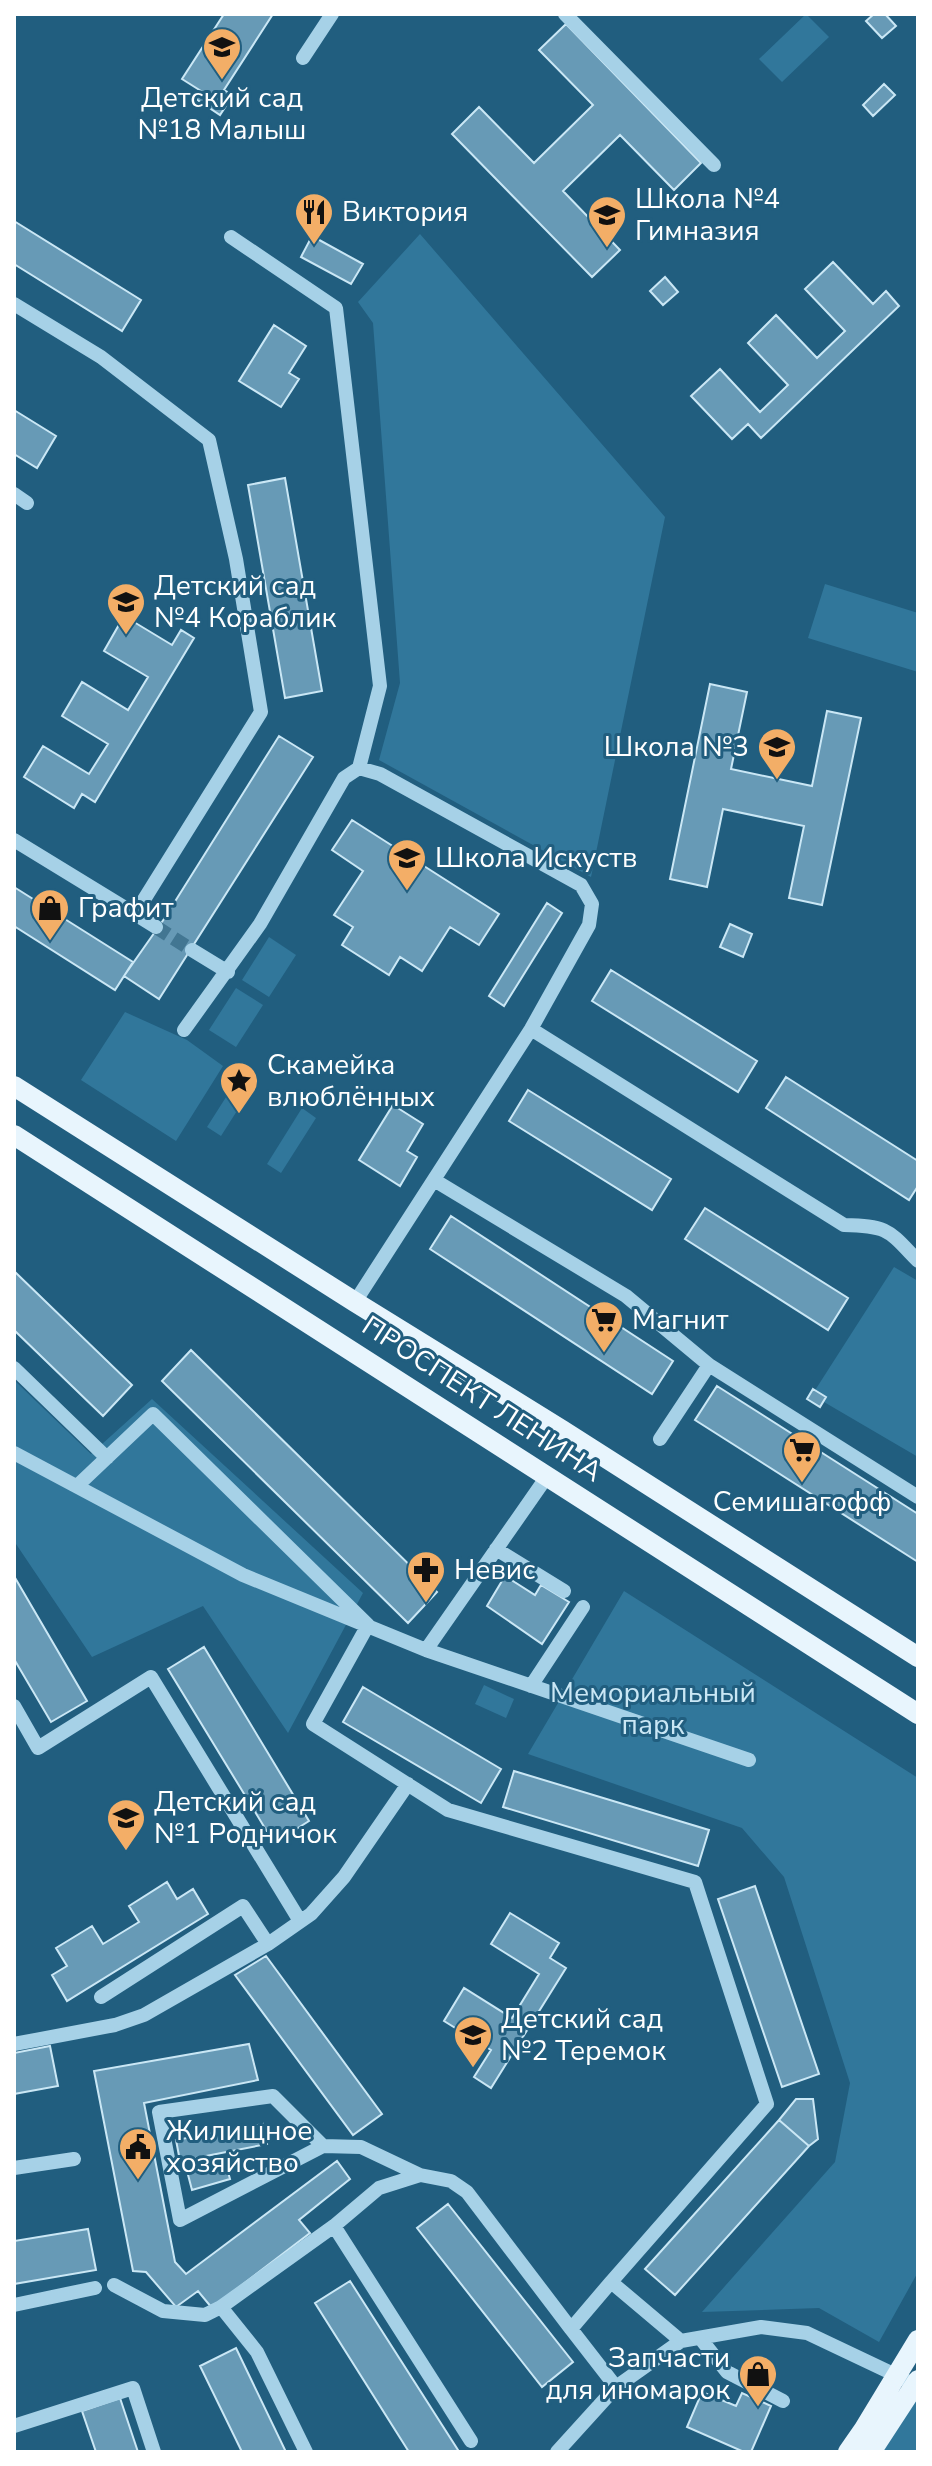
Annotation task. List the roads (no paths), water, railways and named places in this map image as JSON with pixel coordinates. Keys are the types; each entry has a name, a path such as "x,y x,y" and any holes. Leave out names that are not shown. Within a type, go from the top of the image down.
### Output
{"main road":[{"name":"ПРОСПЕКТ ЛЕНИНА","path":"14,1086 918,1657"},
{"name":"ПРОСПЕКТ ЛЕНИНА","path":"14,1135 918,1714"},
{"path":"871,2452 910,2380 918,2340"},
{"path":"848,2452 910,2380"}],"street":[{"path":"303,58 332,14"},
{"path":"565,14 714,165"},
{"path":"184,1030 260,924 344,778 359,768 380,686 336,308 231,237"},
{"path":"14,304 116,368 209,440 236,559 261,712 135,914"},
{"path":"14,494 27,503"},
{"path":"355,1302 531,1029 589,925 592,904 581,885 380,774 359,768"},
{"path":"14,840 156,927"},
{"path":"192,950 228,972"},
{"path":"531,1029 844,1225 876,1225 899,1239 918,1261"},
{"path":"434,1180 626,1296 709,1365 918,1497"},
{"path":"660,1439 709,1365"},
{"path":"14,1368 107,1458"},
{"path":"77,1486 153,1414 368,1625"},
{"path":"14,1453 243,1575 426,1650 749,1760"},
{"path":"426,1650 548,1475"},
{"path":"496,1549 564,1591"},
{"path":"531,1686 583,1607"},
{"path":"368,1625 313,1724 448,1810 695,1882 767,2104 571,2329"},
{"path":"14,1706 38,1748 151,1677 300,1921"},
{"path":"14,2044 115,2025 144,2015 268,1944 311,1914 344,1877 408,1784"},
{"path":"101,1997 243,1906 268,1944"},
{"path":"323,2146 273,2096 159,2112 180,2220 323,2146 361,2147 420,2175 451,2181 467,2192 616,2387"},
{"path":"14,2168 74,2159"},
{"path":"114,2285 163,2311 205,2315 221,2307 334,2226 379,2188 420,2175"},
{"path":"334,2226 471,2441"},
{"path":"611,2282 681,2341"},
{"path":"14,2305 95,2288"},
{"path":"221,2307 257,2352 306,2452"},
{"path":"557,2452 616,2387 681,2341 761,2327 807,2333 910,2380"},
{"path":"700,2338 727,2372 783,2401"},
{"path":"14,2426 133,2388 154,2452"}],"tunnel":[{"path":"156,927 192,950"}],"place":[{"name":"Детский сад №18 Малыш","path":"222,81"},
{"name":"Виктория","path":"314,246"},
{"name":"Школа №4 Гимназия","path":"607,249"},
{"name":"Детский сад №4 Кораблик","path":"126,636"},
{"name":"Школа №3","path":"777,781"},
{"name":"Школа Искуств","path":"407,892"},
{"name":"Графит","path":"50,942"},
{"name":"Скамейка влюблённых","path":"239,1115"},
{"name":"Магнит","path":"604,1354"},
{"name":"Семишагофф","path":"802,1484"},
{"name":"Невис","path":"426,1604"},
{"name":"Детский сад №1 Родничок","path":"126,1852"},
{"name":"Детский сад №2 Теремок","path":"473,2069"},
{"name":"Жилищное хозяйство","path":"138,2181"},
{"name":"Запчасти для иномарок","path":"758,2408"}],"park label":[{"name":"Мемориальный парк","path":"653,1709"}]}
